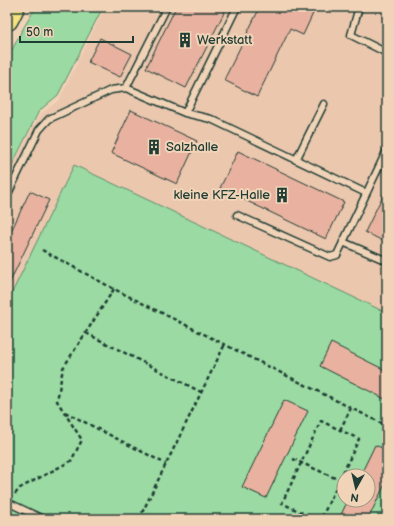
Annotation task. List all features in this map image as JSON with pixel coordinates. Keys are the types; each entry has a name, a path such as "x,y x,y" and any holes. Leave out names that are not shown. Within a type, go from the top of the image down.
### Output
{"highway":[{"path":"7,19 13,7"}],"lane":[{"path":"126,88 167,7"},
{"path":"185,113 237,7"},
{"path":"359,7 352,35 387,53"},
{"path":"7,196 39,130 49,119 111,90 126,88 185,113 211,119 366,193"},
{"path":"296,160 324,104"},
{"path":"237,215 330,258 337,255 387,150"},
{"path":"342,242 387,261"},
{"path":"8,502 43,519"}],"path":[{"path":"42,250 114,289 387,426"},
{"path":"8,502 20,488 71,461 82,440 57,401 63,368 114,289"},
{"path":"86,333 201,392"},
{"path":"139,519 224,344"},
{"path":"340,430 351,408"},
{"path":"64,412 166,464"},
{"path":"315,519 282,503 321,421 359,439 345,468"},
{"path":"293,459 336,479"},
{"path":"321,519 336,486"},
{"path":"298,519 301,512"}],"shaded area":[{"path":"105,7 387,7 387,313 75,166 7,303 7,178 41,114 59,100"}],"green space":[{"path":"36,7 103,7 58,95 39,111 7,175 7,60"},
{"path":"74,165 387,313 387,519 7,518 7,303"}],"building":[{"name":"Werkstatt","path":"176,7 227,7 186,88 146,68"},
{"path":"260,7 316,7 303,35 290,29 257,97 224,80"},
{"path":"100,38 132,54 120,77 88,62"},
{"name":"Salzhalle","path":"131,110 197,141 177,184 111,153"},
{"name":"kleine KFZ-Halle","path":"238,151 344,202 326,239 220,188"},
{"path":"387,187 387,243 365,232"},
{"path":"30,191 49,200 7,288 7,240"},
{"path":"331,343 387,371 387,400 320,366"},
{"path":"284,400 308,411 266,498 242,487"},
{"path":"375,445 387,450 387,480 376,503 376,468 364,468"},
{"path":"344,508 373,508 368,519 339,519"}],"place":[{"name":"Werkstatt","path":"185,40"},
{"name":"Salzhalle","path":"154,147"},
{"name":"kleine KFZ-Halle","path":"282,195"}]}
